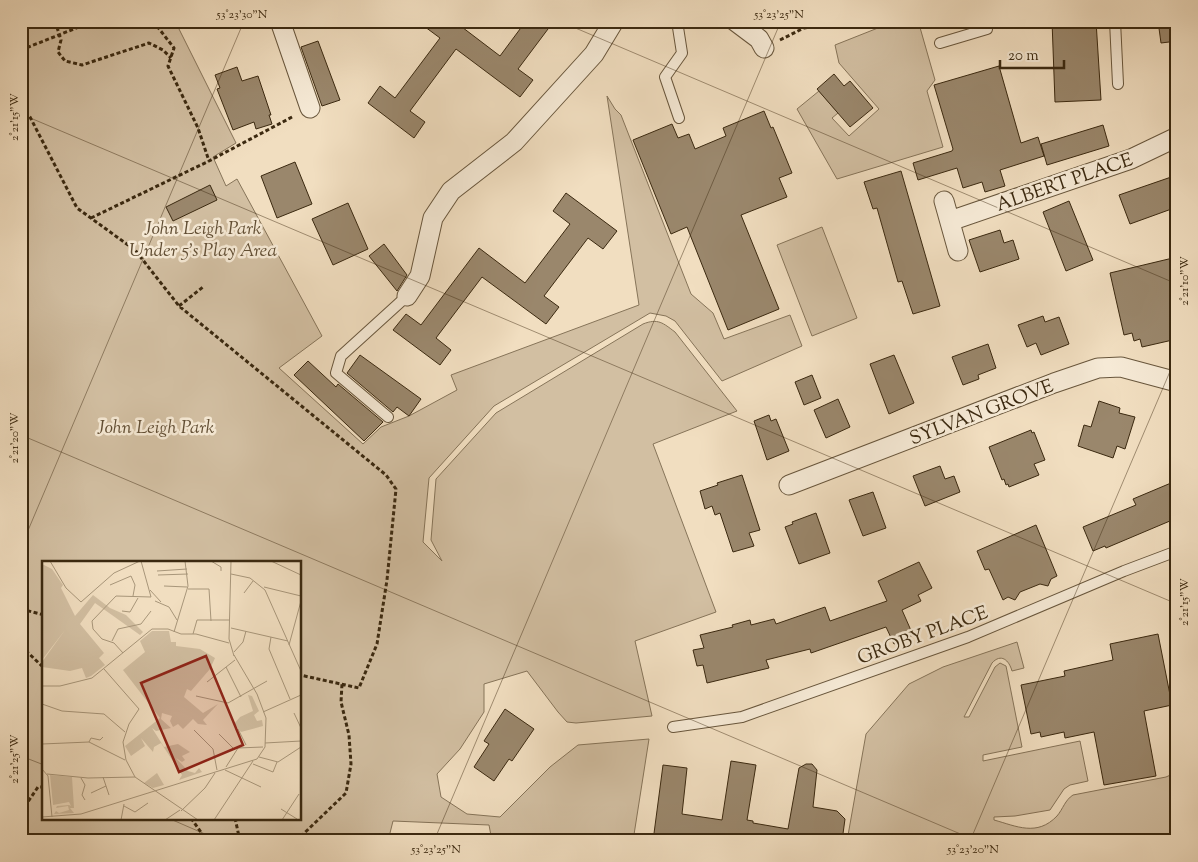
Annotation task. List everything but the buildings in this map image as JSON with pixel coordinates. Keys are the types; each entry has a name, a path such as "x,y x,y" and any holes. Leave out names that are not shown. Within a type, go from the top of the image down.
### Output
{"street":[{"path":"280,21 310,108"},
{"path":"407,296 420,276 433,218 451,191 514,142 594,54 614,21"},
{"path":"735,21 759,39 764,48"},
{"name":"ALBERT PLACE","path":"950,220 1131,159 1177,136"},
{"path":"944,201 958,251"},
{"name":"SYLVAN GROVE","path":"789,485 1054,383 1098,368 1121,367 1177,382"}],"lane":[{"path":"678,21 682,53 665,77 678,118"},
{"path":"940,43 987,29 987,21"},
{"path":"1115,21 1118,84"},
{"path":"388,417 336,373 341,356 407,296"},
{"name":"GROBY PLACE","path":"673,727 742,717 968,637 1124,571 1177,551"}],"path":[{"path":"55,21 61,40 58,52 64,61 82,65 149,43 163,50 171,58"},
{"path":"21,50 94,21"},
{"path":"153,21 174,48 168,66 198,128 209,161"},
{"path":"764,48 804,28 841,21"},
{"path":"21,107 30,117 77,208 135,250 180,306 386,475 396,489 387,580 377,644 359,688 301,675"},
{"path":"91,218 209,161 310,108"},
{"path":"180,306 202,287"},
{"path":"21,609 42,614"},
{"path":"21,646 42,666"},
{"path":"296,841 346,793 352,764 341,702 342,684"},
{"path":"21,812 38,788 42,787"},
{"path":"192,820 207,841"},
{"path":"235,820 240,841"}],"green space":[{"path":"21,21 175,21 236,143 213,157 226,186 237,179 322,336 279,368 363,444 381,427 409,416 457,390 451,375 639,305 607,96 621,115 691,294 713,313 724,339 790,315 802,346 722,381 675,321 666,316 650,313 494,406 429,478 423,542 442,561 431,540 436,479 496,413 643,324 653,321 660,322 675,332 737,411 653,444 716,612 635,641 652,716 576,723 567,722 527,671 484,684 484,712 460,749 437,774 441,797 467,814 500,817 550,767 578,745 649,739 633,841 492,841 489,825 393,821 388,841 21,841"},
{"path":"888,24 919,24 935,80 927,91 943,147 837,179 797,109 819,91 838,113 832,118 849,136 879,109 839,63 835,45"},
{"path":"822,227 857,318 812,336 777,245"},
{"path":"1017,642 1024,668 1012,671 1004,659 998,658 995,660 964,717 969,717 995,667 1000,663 1006,666 1022,747 983,755 983,761 1080,741 1088,781 1070,785 1064,789 1050,810 1015,816 994,817 994,820 1026,828 1042,826 1057,816 1068,799 1073,795 1166,777 1177,772 1177,841 847,841 866,734 909,684 943,667"}],"park label":[{"name":"John Leigh Park Under 5's Play Area","path":"203,238"},
{"name":"John Leigh Park","path":"156,426"}]}
